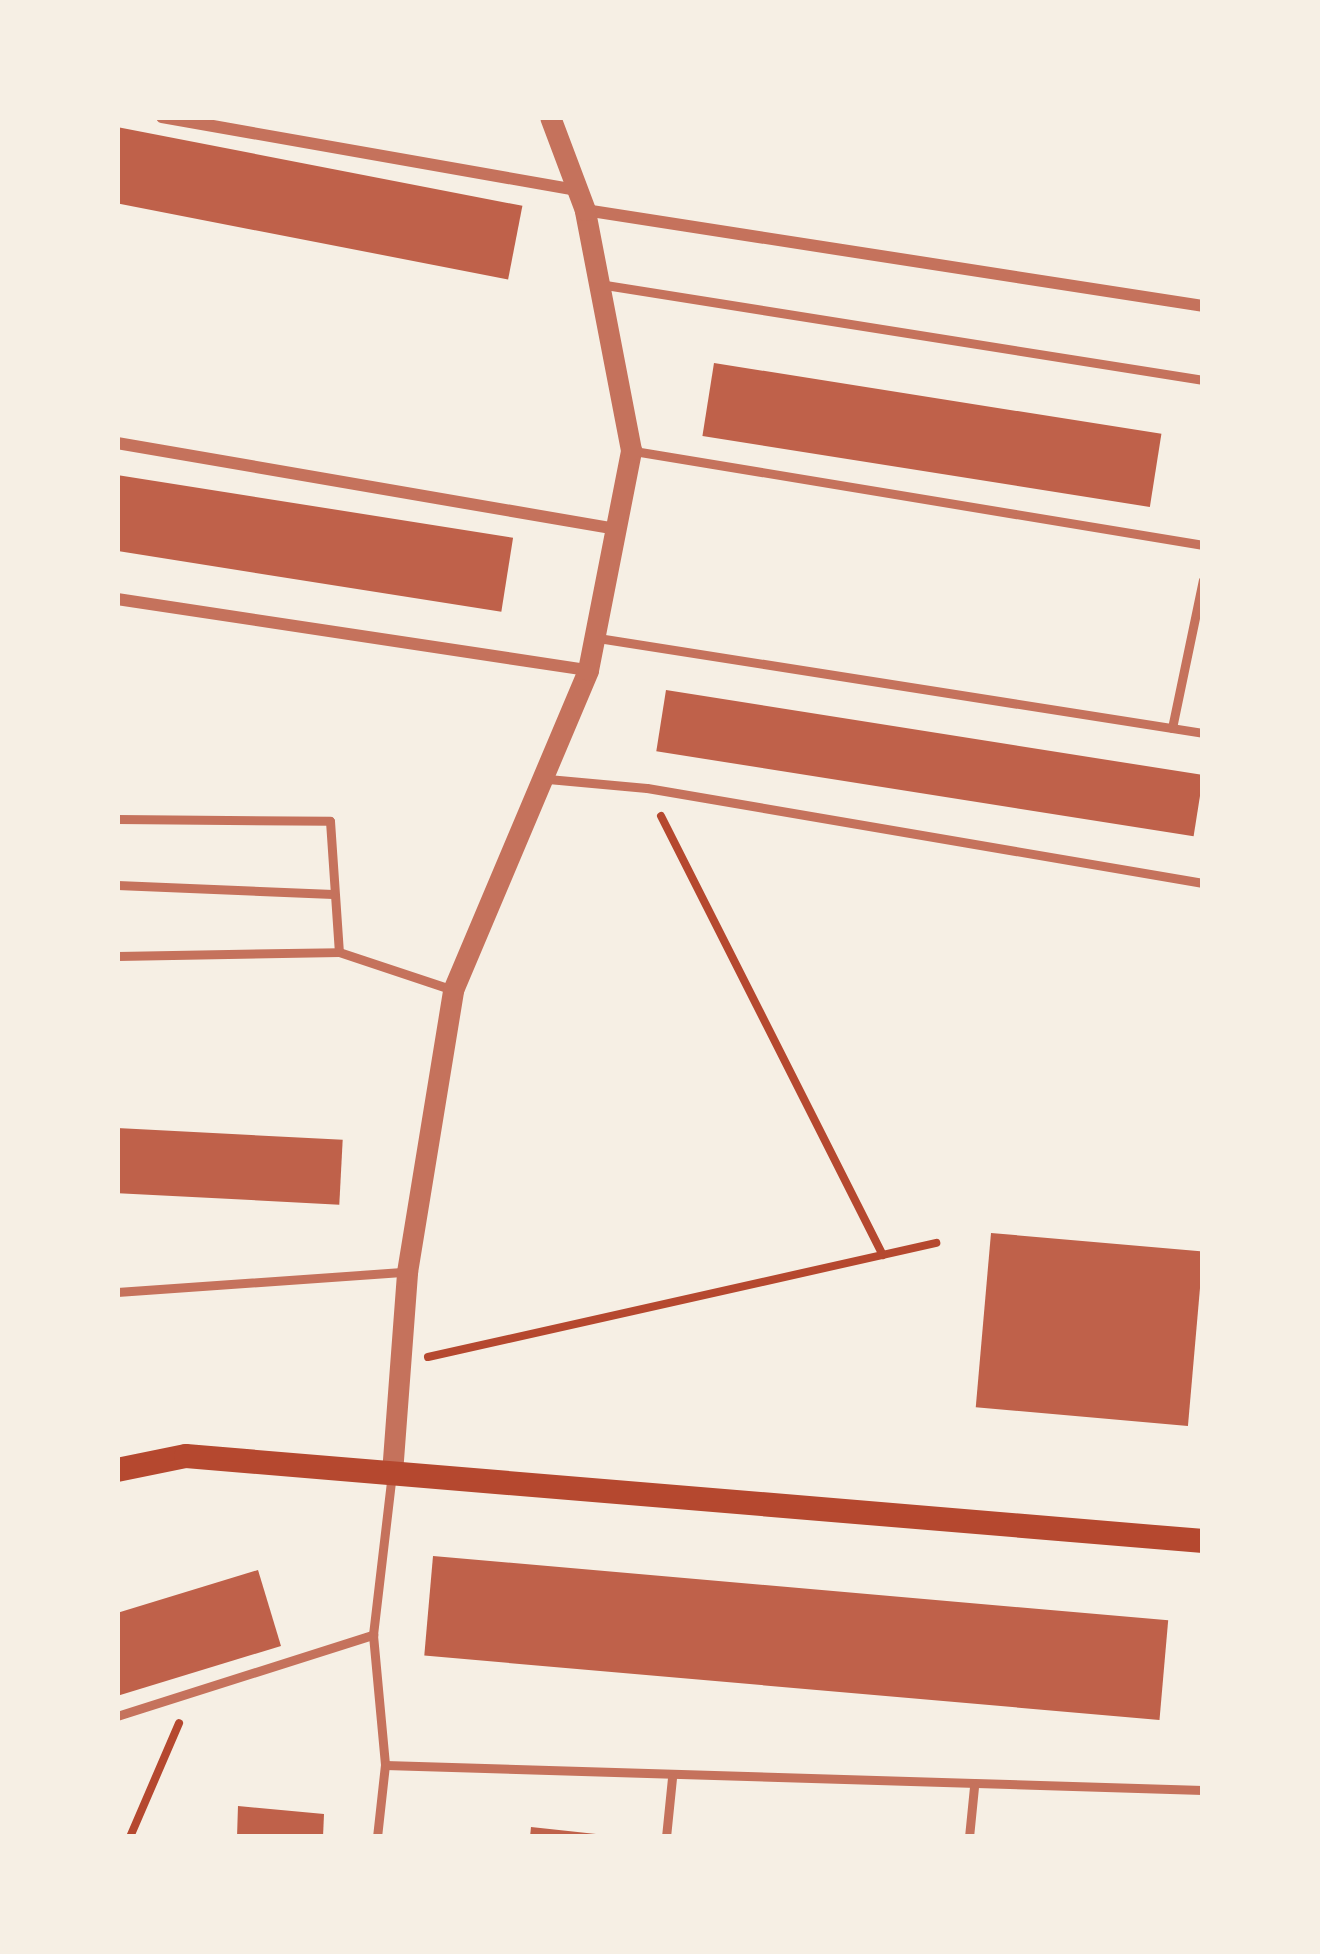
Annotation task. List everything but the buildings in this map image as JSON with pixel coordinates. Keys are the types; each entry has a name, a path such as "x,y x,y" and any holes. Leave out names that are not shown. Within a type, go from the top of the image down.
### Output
{"main road":[{"path":"117,1470 186,1456 1203,1541"}],"street":[{"path":"162,117 580,200 1203,305"},
{"path":"392,1473 407,1272 453,990 548,779 588,670 598,638 631,450 580,200 550,117"},
{"path":"117,443 616,529"},
{"path":"117,599 588,670"}],"lane":[{"path":"599,284 1203,380"},
{"path":"631,450 1203,545"},
{"path":"1172,728 1203,580"},
{"path":"598,638 1203,733"},
{"path":"548,779 647,788 1203,883"},
{"path":"117,819 330,821 339,952"},
{"path":"117,885 333,895"},
{"path":"117,956 339,952 453,990"},
{"path":"117,1292 407,1272"},
{"path":"377,1837 386,1765 373,1635 392,1473"},
{"path":"117,1716 373,1635"},
{"path":"386,1765 672,1778 1203,1790"},
{"path":"666,1837 672,1778"},
{"path":"969,1837 974,1787"}],"path":[{"path":"647,788 883,1255"},
{"path":"400,1363 936,1243"},
{"path":"130,1837 193,1691"}]}
